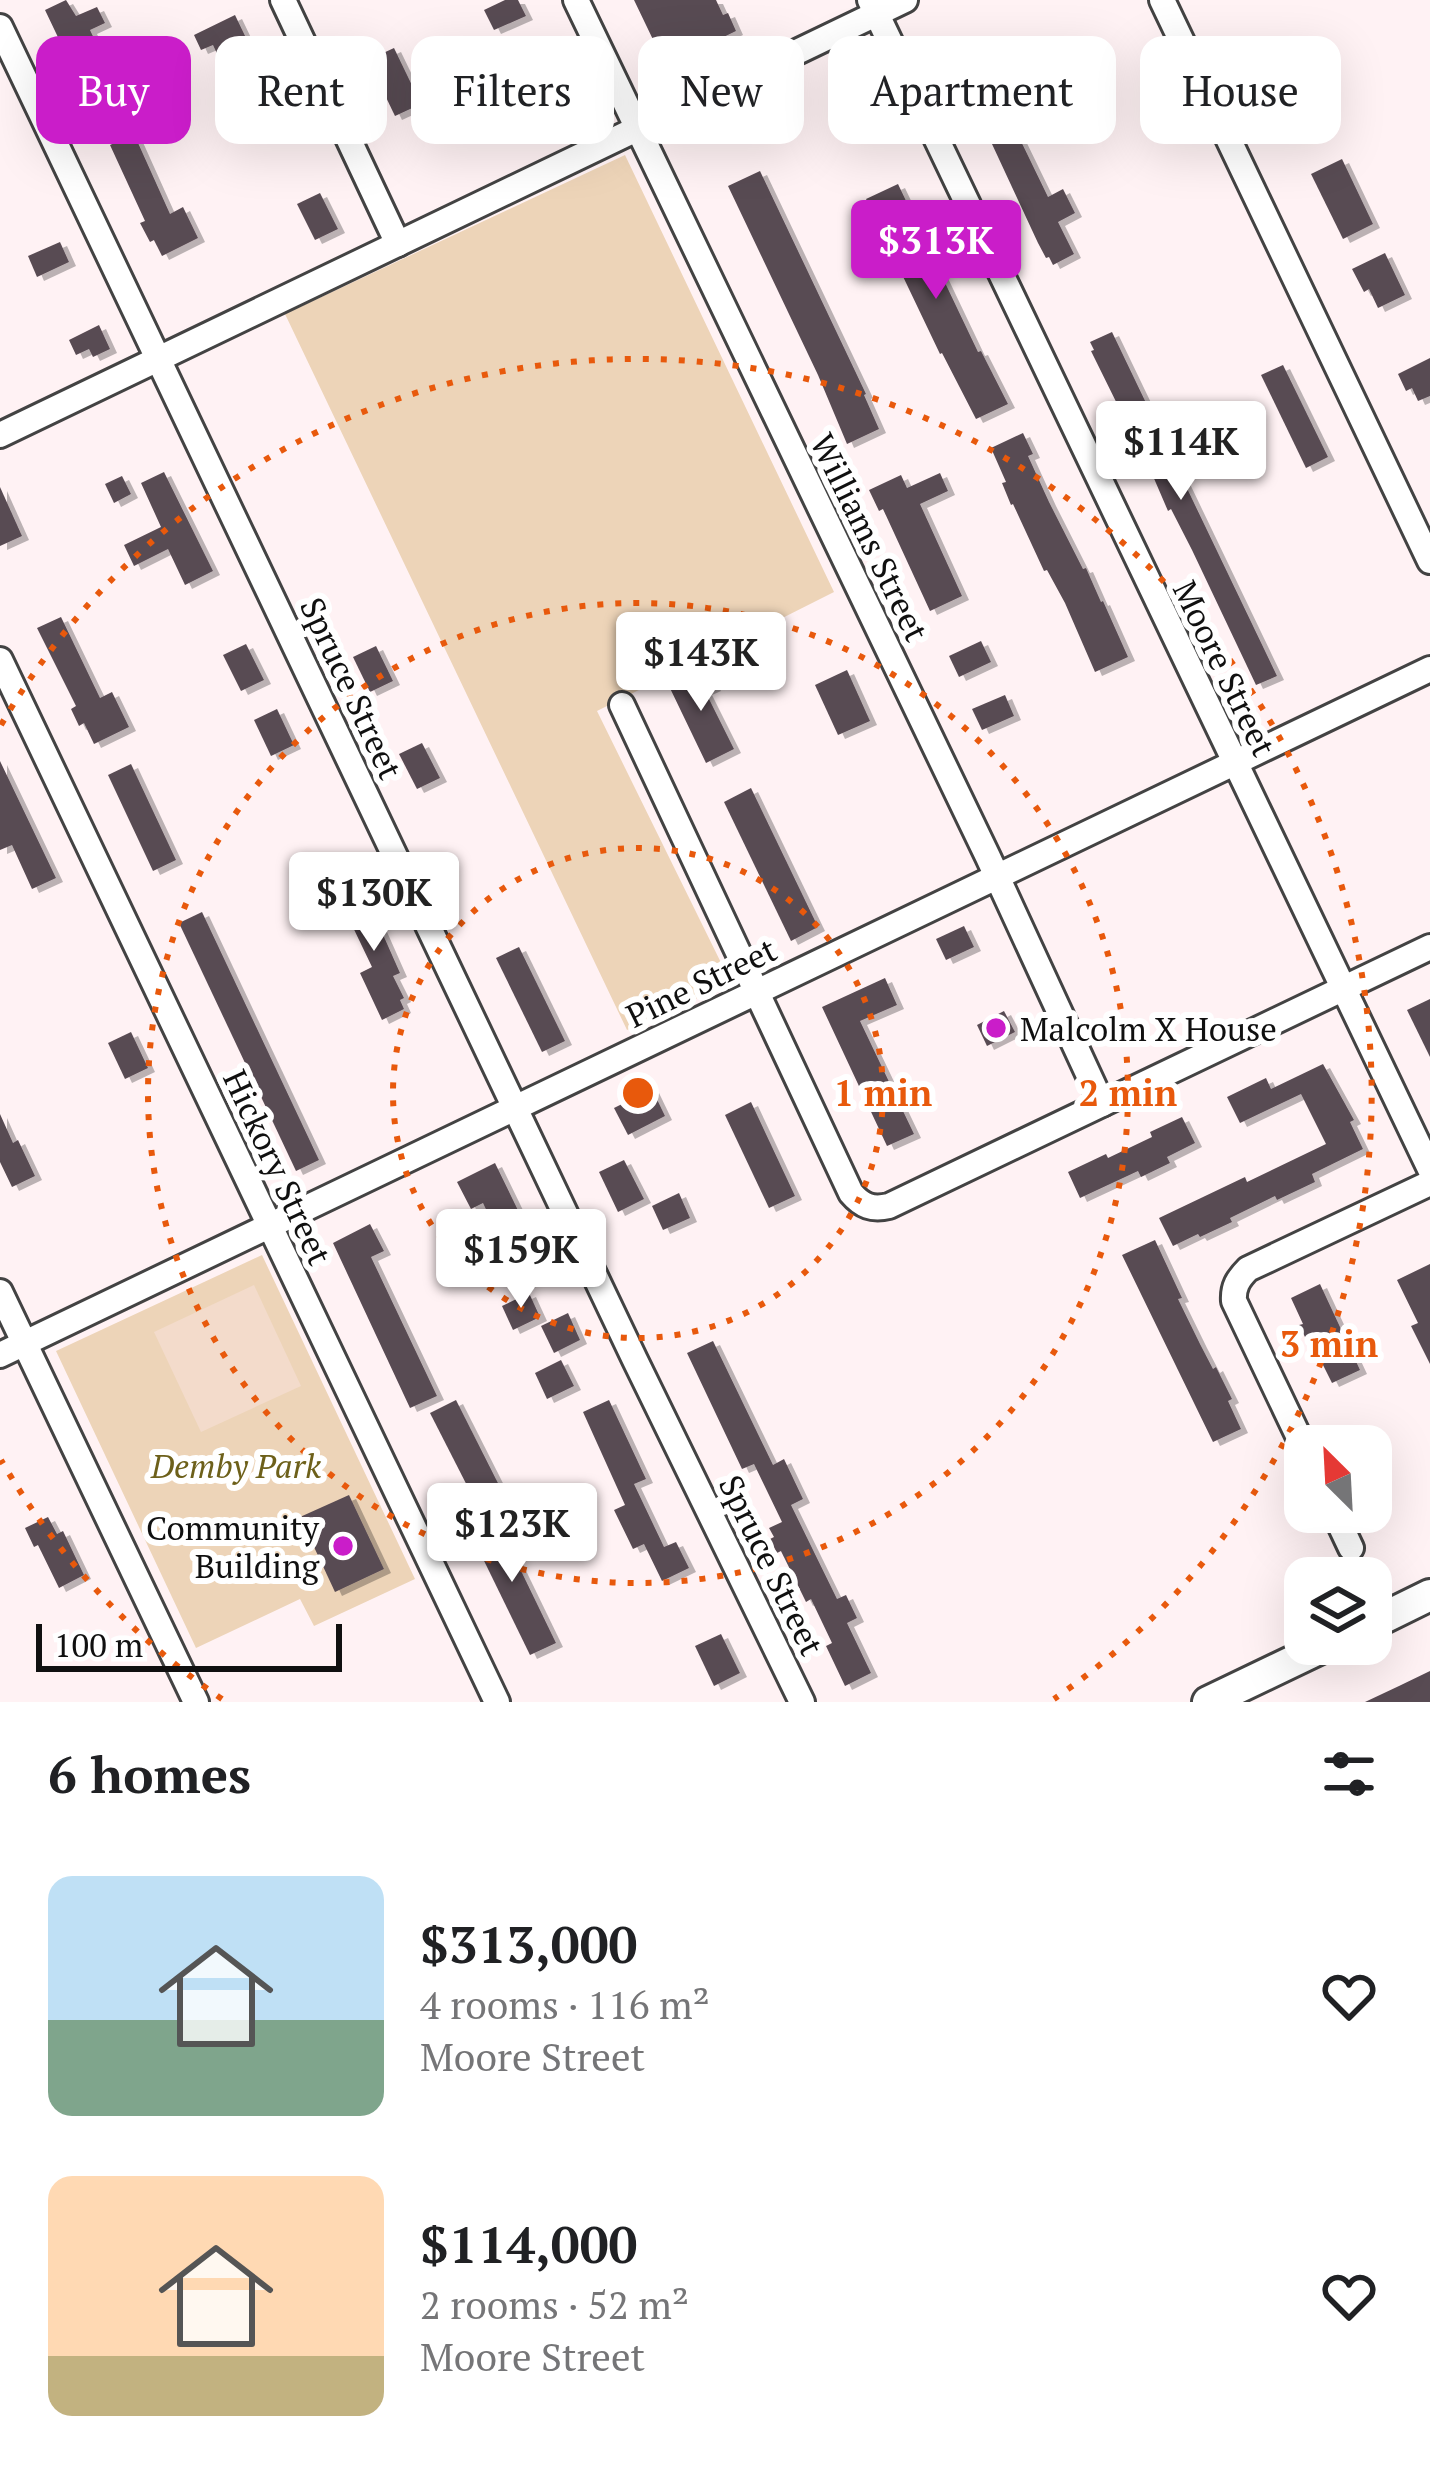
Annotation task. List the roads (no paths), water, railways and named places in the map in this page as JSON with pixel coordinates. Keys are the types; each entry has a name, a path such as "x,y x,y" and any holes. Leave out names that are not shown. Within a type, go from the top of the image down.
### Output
{"street":[{"path":"283,0 398,244"},
{"name":"Williams Street","path":"576,0 638,129"},
{"path":"804,43 873,7 905,0"},
{"path":"1162,0 1430,560"},
{"name":"Moore Street","path":"873,7 1430,1169"},
{"name":"Spruce Street","path":"0,26 802,1702"},
{"path":"0,435 638,129"},
{"name":"Williams Street","path":"645,144 1102,1104"},
{"name":"Hickory Street","path":"0,660 496,1702"},
{"name":"Pine Street","path":"0,1355 1430,670"},
{"path":"622,705 851,1193 868,1207 889,1206 1430,947"},
{"path":"1293,1425 1234,1301 1238,1278 1248,1269 1430,1183"},
{"path":"0,1292 196,1702"},
{"path":"1344,1533 1351,1548"},
{"path":"1392,1614 1430,1595"},
{"path":"1208,1702 1285,1665"}],"place":[{"name":"Malcolm X House","path":"996,1028"},
{"name":"Community Building","path":"343,1546"}],"park label":[{"name":"Demby Park","path":"236,1465"}]}
